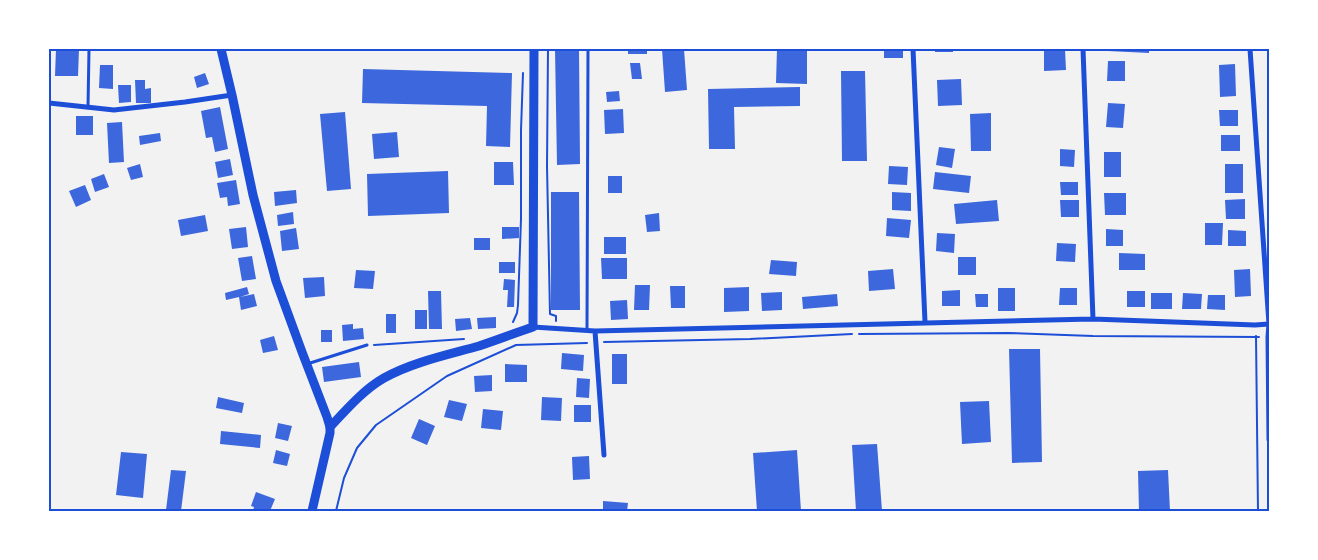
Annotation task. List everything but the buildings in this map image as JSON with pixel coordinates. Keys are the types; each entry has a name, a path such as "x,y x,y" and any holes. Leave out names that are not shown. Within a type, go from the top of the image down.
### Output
{"street":[{"path":"221,49 253,195 276,281 330,427 312,511"},
{"path":"533,327 534,49"},
{"path":"913,49 924,322"},
{"path":"1083,49 1093,319"},
{"path":"1250,49 1269,324 1269,440"},
{"path":"49,103 114,110 232,95"},
{"path":"330,427 366,392 383,379 401,370 533,327 595,331 1093,319 1269,324"},
{"path":"595,331 604,455"}],"lane":[{"path":"88,107 89,49"},
{"path":"587,330 588,49"},
{"path":"306,364 367,345"}],"path":[{"path":"548,49 547,166 550,314 556,316 557,328"},
{"path":"512,323 518,306 524,67"},
{"path":"1255,325 1258,511"},
{"path":"336,511 344,478 357,448 376,425 447,376 516,345 863,334 1009,333 1093,336 1268,337"},
{"path":"367,345 467,338"}]}
